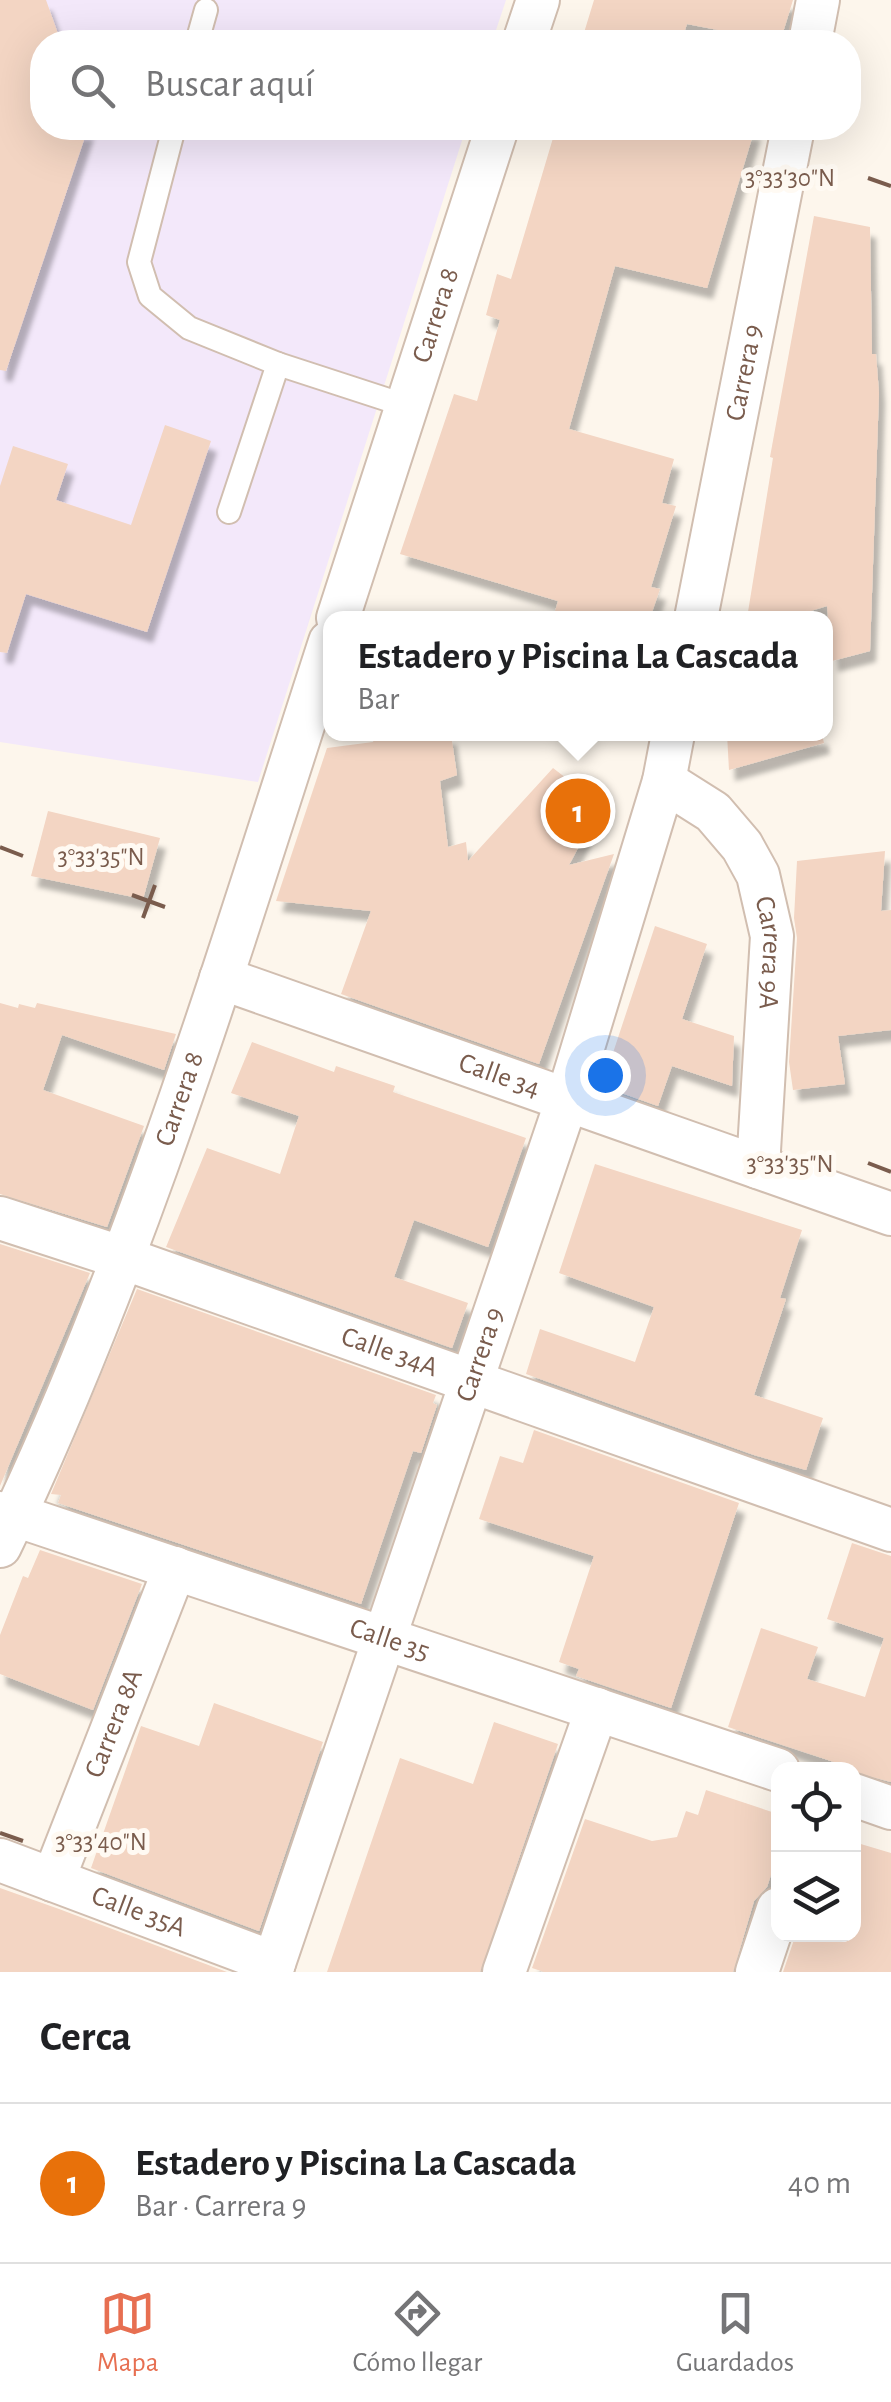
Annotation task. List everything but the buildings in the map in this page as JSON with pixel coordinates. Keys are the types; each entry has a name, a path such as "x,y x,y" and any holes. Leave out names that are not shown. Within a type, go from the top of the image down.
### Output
{"street":[{"path":"528,30 538,0"},
{"path":"812,30 818,0"},
{"name":"Carrera 8","path":"340,611 493,140"},
{"name":"Carrera 9","path":"697,611 791,140"},
{"name":"Carrera 8","path":"5,1524 123,1258 221,978 323,664"},
{"name":"Carrera 9","path":"272,1967 568,1100 664,781 672,741"},
{"name":"Carrera 9A","path":"664,781 713,812 742,846 758,874 772,936 758,1167"},
{"name":"Calle 34","path":"221,978 891,1214"},
{"name":"Calle 34A","path":"0,1218 891,1530"},
{"name":"Calle 35","path":"5,1524 175,1568 771,1768"},
{"name":"Carrera 8A","path":"53,1880 175,1568"},
{"path":"504,1972 596,1709"},
{"path":"861,1798 891,1808"},
{"name":"Calle 35A","path":"0,1860 272,1967"},
{"path":"757,1972 771,1931"}],"lane":[{"path":"201,30 206,10"},
{"path":"171,140 140,262 150,296 189,328 278,364 407,406"},
{"path":"229,512 278,364"}],"shaded area":[{"path":"0,0 506,0 496,30 30,30 30,140 462,140 258,782 0,742"}],"place":[{"name":"Estadero y Piscina La Cascada","path":"578,811"}]}
